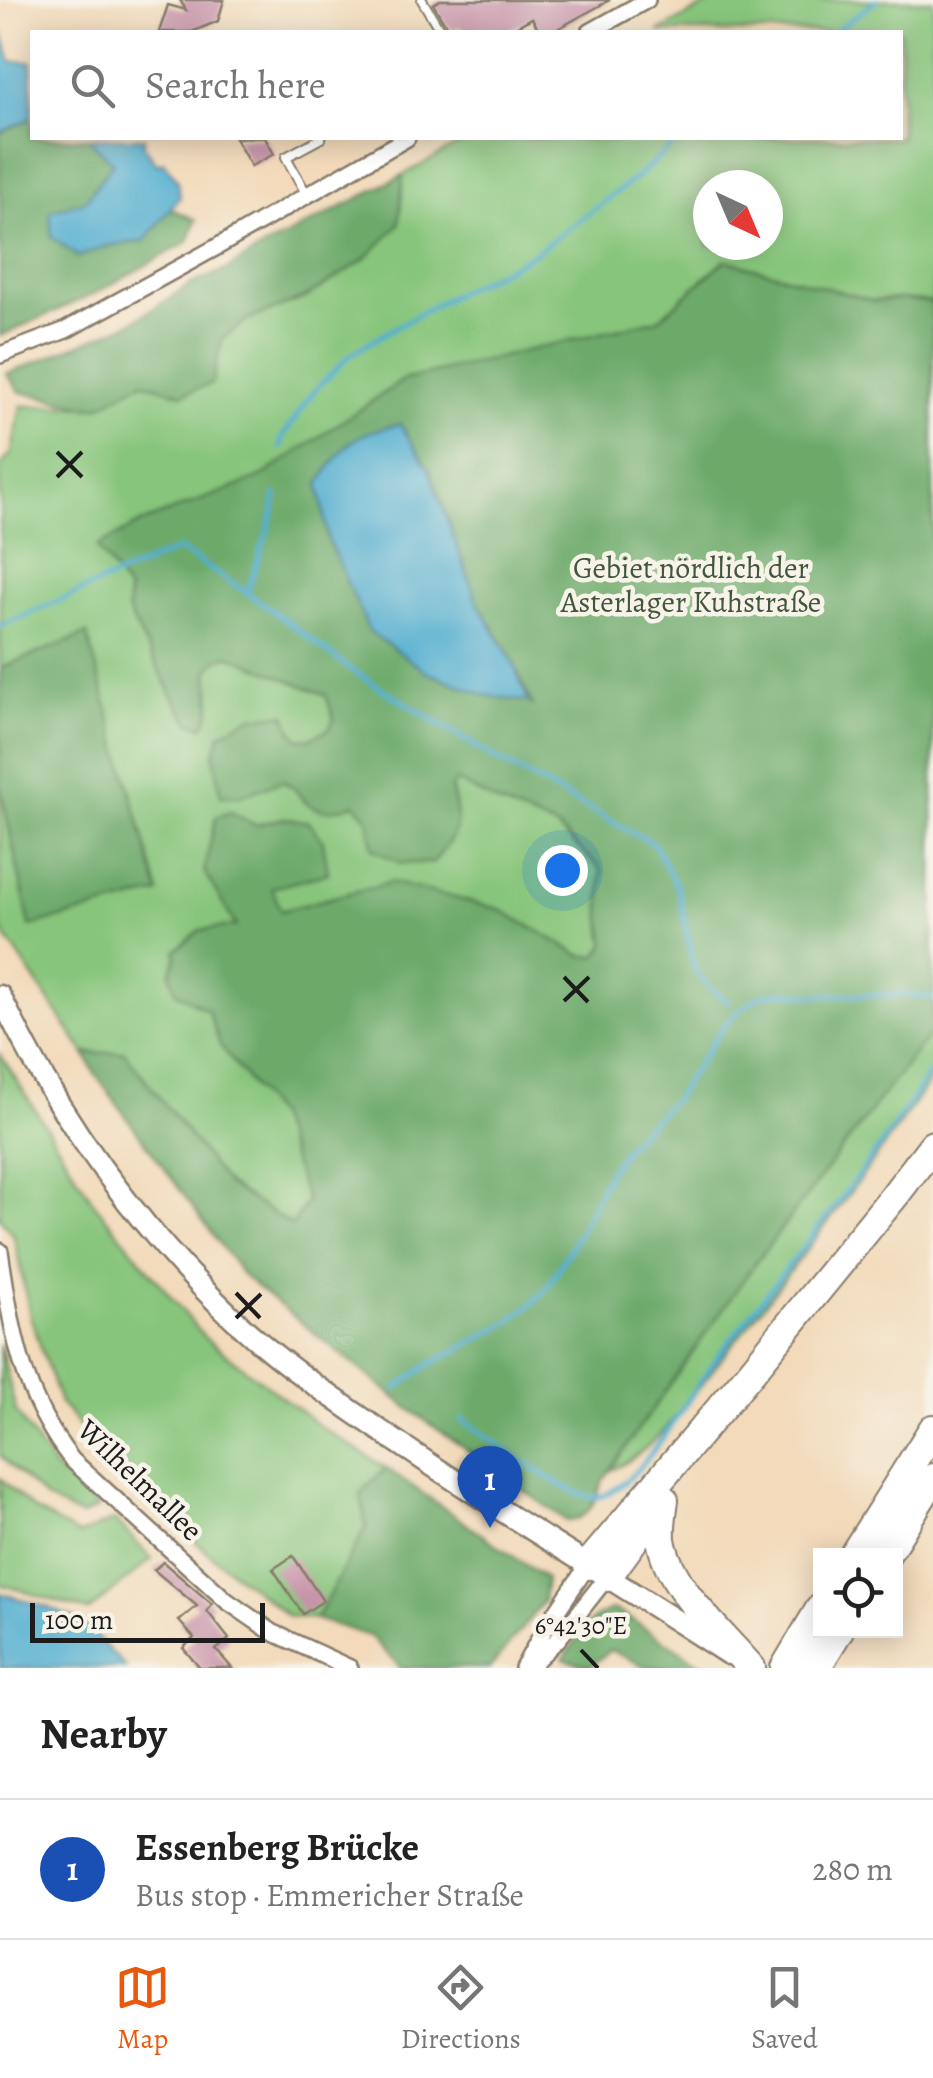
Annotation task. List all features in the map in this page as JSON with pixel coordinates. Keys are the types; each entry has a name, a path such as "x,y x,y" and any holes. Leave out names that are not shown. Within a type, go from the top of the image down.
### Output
{"highway":[{"path":"598,1571 933,1145"},
{"path":"598,1571 664,1498 794,1340 933,1162"},
{"path":"858,1548 933,1429"},
{"path":"890,1548 933,1478"},
{"path":"664,1498 661,1538 675,1577 750,1668"},
{"path":"786,1668 814,1638"},
{"path":"816,1668 823,1638"}],"main road":[{"path":"0,996 39,1070 108,1175 168,1250 235,1320 325,1392 424,1460 750,1668"}],"street":[{"path":"594,30 646,0"},
{"path":"0,355 66,330 404,140"},
{"name":"Wilhelmallee","path":"0,1251 4,1304 24,1374 36,1404 72,1460 227,1601 272,1632 350,1668"},
{"path":"525,1668 558,1639 598,1571"}],"lane":[{"path":"422,0 440,30"},
{"path":"307,195 286,157 317,140"}],"green space":[{"path":"716,0 933,0 933,302 874,301 725,260 659,319 933,317 933,1076 839,1207 681,1410 635,1456 582,1483 670,866 98,548 128,591 128,612 190,722 211,707 207,672 216,661 229,655 326,695 334,718 330,729 309,739 299,739 291,729 240,796 282,781 296,788 303,801 336,809 355,804 400,863 433,863 454,827 451,788 456,781 556,827 601,869 605,945 597,957 582,956 499,909 391,883 280,911 271,888 285,818 255,825 231,812 237,927 220,929 193,1003 208,1010 220,1045 276,1116 307,1201 293,1226 227,1184 124,1052 85,1054 0,923 0,785 30,925 87,634 0,668 0,466 11,454 21,406 99,406 143,382 182,394 211,383 222,339 249,319 307,297 399,224 403,175 466,140 903,140 903,30 662,30"},
{"path":"30,119 30,140 90,140 113,163 85,201 106,246 144,241 170,208 196,220 188,242 94,294 0,336 0,133"},
{"path":"403,175 399,224 365,259 307,297 249,319 222,339 212,383 183,394 143,382 99,406 89,407 20,392 7,374 129,324 193,283 226,270"},
{"name":"Gebiet nördlich der Asterlager Kuhstraße","path":"725,260 874,301 933,302 933,1032 751,1269 603,1480 591,1507 582,1517 567,1521 416,1414 244,1277 95,1074 85,1054 124,1052 227,1184 292,1226 307,1201 276,1116 220,1045 208,1010 176,992 170,973 176,950 200,930 236,926 204,871 216,817 231,812 255,825 285,818 309,822 323,841 328,873 272,888 281,911 391,882 499,909 582,956 597,956 605,945 601,869 556,827 456,781 451,788 457,811 456,828 433,863 400,863 373,849 368,818 355,804 318,809 282,781 240,796 221,796 214,755 220,734 250,717 286,714 299,739 309,739 330,728 334,718 326,695 228,655 216,661 208,672 211,700 207,720 203,726 190,722 128,612 128,591 97,547 141,523 259,478 403,380 659,319","holes":["349,442 429,469 477,601 512,660 533,706 529,702 484,695 319,484"]},
{"path":"87,634 159,893 30,926 0,785 0,668"},
{"path":"0,1054 94,1203 205,1338 321,1427 386,1468 361,1492 366,1528 316,1619 288,1616 206,1551 117,1470 60,1403 30,1316 14,1236 0,1218"},
{"path":"0,1344 16,1412 54,1467 98,1508 81,1516 46,1499 0,1456"},
{"path":"386,1468 546,1579 543,1602 490,1668 401,1668 370,1636 316,1619 366,1528 361,1493"},
{"path":"0,1478 33,1509 79,1535 115,1520 152,1559 89,1611 3,1585"},
{"path":"613,1610 707,1668 649,1668 610,1650 590,1667 563,1659 590,1623"}],"water":[{"path":"0,25 11,61 30,62 30,119 0,133"},
{"path":"90,140 144,140 157,164 164,162 178,181 180,197 144,241 106,246 78,257 52,237 50,211 85,201 113,163"},
{"path":"400,424 429,469 477,601 512,660 529,702 484,695 428,673 369,631 328,540 319,484 351,442"},
{"path":"0,1593 83,1622 126,1668 0,1668"}],"building":[{"path":"180,0 224,0 218,21 197,30 160,30 168,5 186,10"},
{"path":"440,0 610,0 556,30 539,30 532,18 510,30 464,30 458,26 454,30 433,4"},
{"path":"236,140 266,140 274,154 251,166"},
{"path":"293,1556 323,1601 303,1614 273,1569"},
{"path":"163,1562 212,1604 207,1611 229,1639 216,1650 232,1668 200,1668 183,1648 194,1638 179,1621 197,1606 154,1570"}],"waterway":[{"path":"837,30 877,0"},
{"path":"281,448 282,438 313,392 349,356 539,250 637,177 679,140"},
{"path":"247,593 276,495"},
{"path":"0,626 179,549 261,602 353,671 500,761 654,844 678,889 695,970 728,1002"},
{"path":"396,1389 427,1366 506,1324 546,1289 610,1169 630,1142 673,1100 728,1021 745,1006 762,995 786,992 933,998"},
{"path":"462,1419 571,1490 599,1497 622,1484 651,1454 720,1354 857,1177 933,1067"}],"place":[{"name":"Essenberg Brücke","path":"490,1528"}]}
